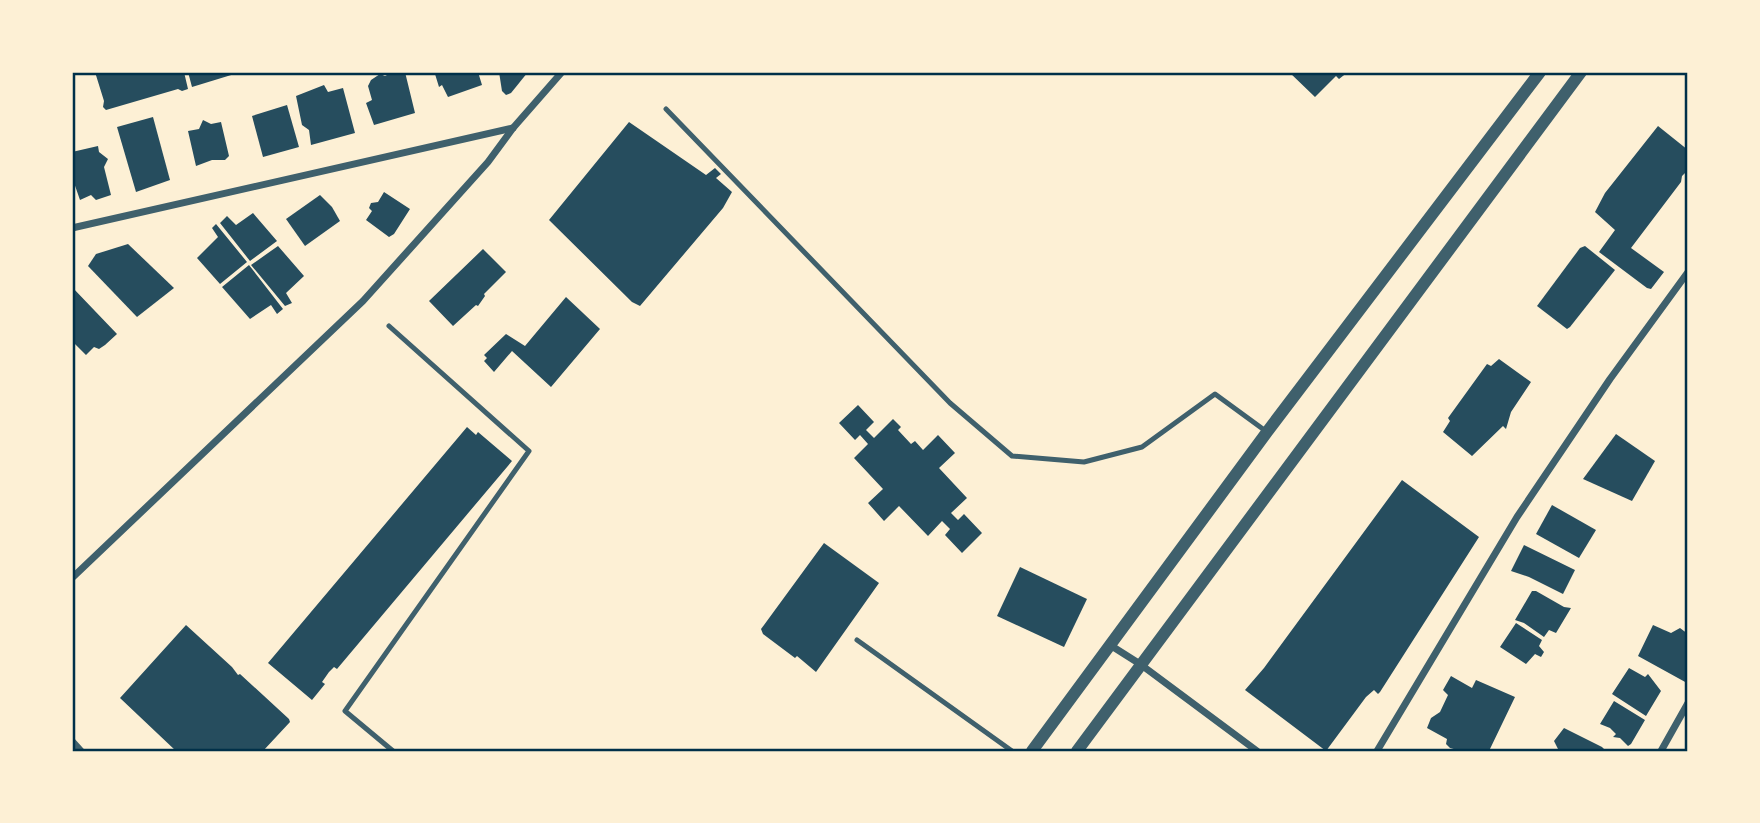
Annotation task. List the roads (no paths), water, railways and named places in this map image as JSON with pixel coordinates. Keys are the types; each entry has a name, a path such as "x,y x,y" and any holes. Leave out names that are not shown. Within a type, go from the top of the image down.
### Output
{"street":[{"path":"72,578 363,301 488,162 513,128 562,72"},
{"path":"1032,751 1267,432 1540,72"},
{"path":"1077,751 1581,72"},
{"path":"72,228 513,128"},
{"path":"1377,751 1517,517 1610,379 1688,272"},
{"path":"1110,645 1140,664 1257,751"},
{"path":"1661,751 1688,703"},
{"path":"72,741 81,751"}],"lane":[{"path":"666,109 950,403 1012,456 1084,462 1142,447 1215,394 1267,432"},
{"path":"389,326 528,451 345,711 393,751"},
{"path":"857,640 1012,751"}]}
